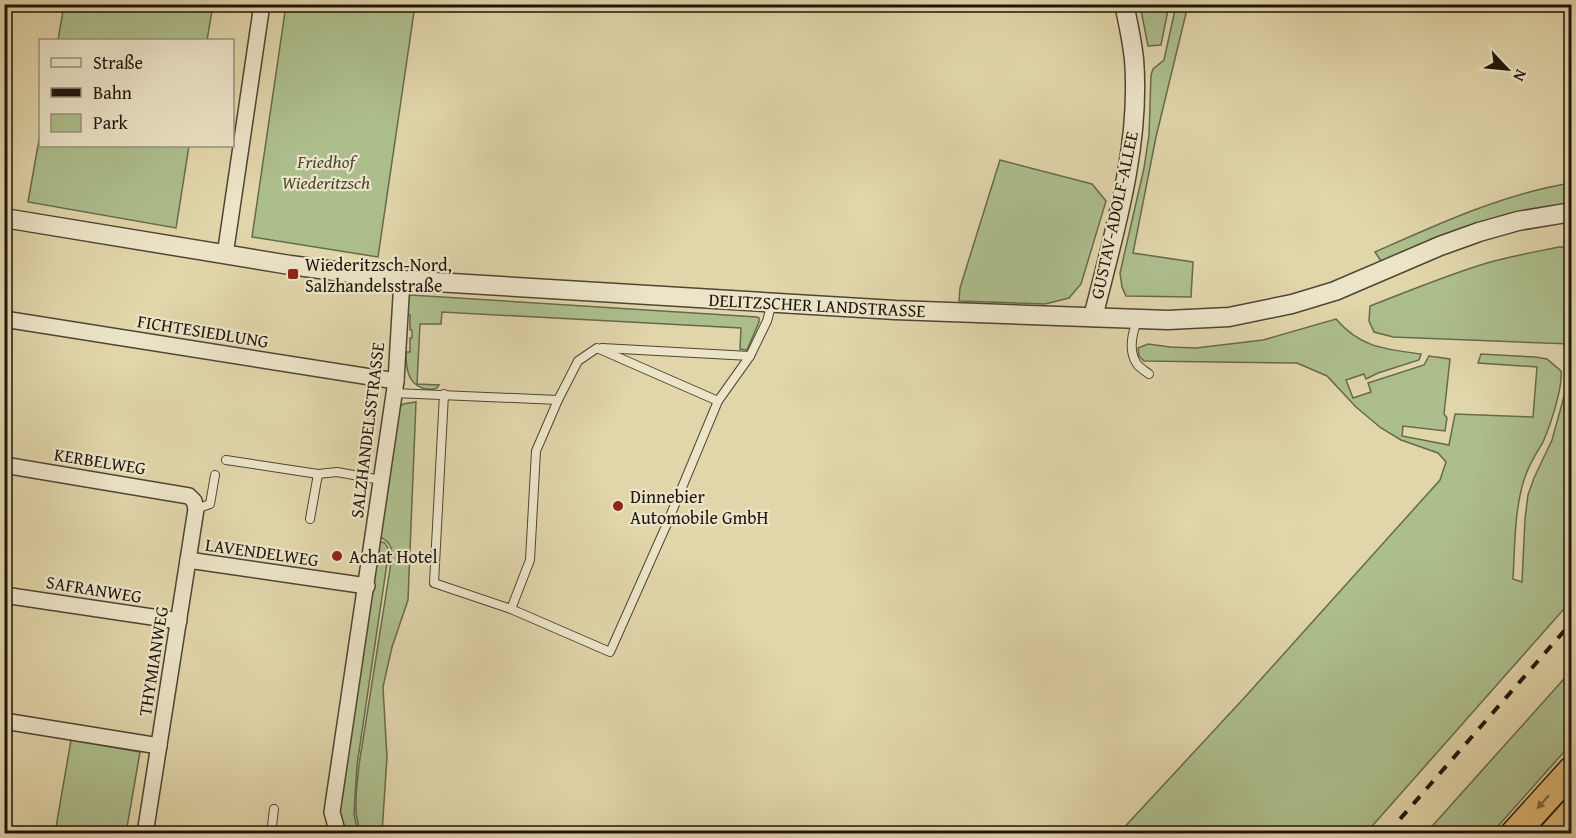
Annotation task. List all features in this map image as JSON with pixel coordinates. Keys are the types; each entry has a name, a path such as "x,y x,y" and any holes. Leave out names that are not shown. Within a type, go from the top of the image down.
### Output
{"highway":[{"path":"1514,834 1572,770"},
{"path":"1553,834 1572,813"}],"street":[{"path":"225,255 262,4"},
{"name":"GUSTAV-ADOLF-ALLEE","path":"1093,317 1116,225 1131,150 1135,98 1134,71 1124,4"},
{"name":"DELITZSCHER LANDSTRASSE","path":"4,218 318,270 402,280 895,310 1168,320 1229,317 1292,304 1335,291 1479,232 1518,221 1572,212"},
{"name":"SALZHANDELSSTRASSE","path":"338,834 332,812 395,387 402,280"},
{"name":"FICHTESIEDLUNG","path":"4,319 395,387"},
{"name":"KERBELWEG","path":"4,465 193,502"},
{"name":"THYMIANWEG","path":"146,834 188,560 193,502"},
{"name":"LAVENDELWEG","path":"188,560 367,586"},
{"name":"SAFRANWEG","path":"4,595 178,621"},
{"path":"4,721 159,746"}],"lane":[{"path":"444,394 434,583 512,609 610,652 718,401 750,356 767,321 772,303"},
{"path":"1138,319 1132,333 1132,350 1137,364 1149,374"},
{"path":"512,609 530,560 536,451 578,361 597,348 750,356"},
{"path":"597,348 718,401"},
{"path":"395,387 444,394 558,400"},
{"path":"226,460 318,474 337,472 381,480"},
{"path":"310,519 318,474"},
{"path":"193,502 210,504 215,475"},
{"path":"271,834 274,809"}],"green space":[{"path":"64,5 172,5 212,11 207,39 58,39"},
{"name":"Friedhof Wiederitzsch","path":"286,5 415,5 378,257 252,237"},
{"path":"1140,5 1169,5 1161,45 1148,46"},
{"path":"1176,5 1188,5 1156,137 1133,253 1193,262 1191,297 1126,296 1120,273 1144,168 1149,135 1151,75 1153,69 1164,60"},
{"path":"39,140 39,147 189,147 176,228 28,202"},
{"path":"1000,160 1092,184 1106,201 1081,284 1069,298 1045,304 959,301 960,288"},
{"path":"1571,183 1571,204 1383,264 1375,252 1496,202"},
{"path":"1559,247 1571,247 1571,344 1393,337 1374,332 1369,321 1370,306 1487,263"},
{"path":"410,295 757,317 759,322 747,350 740,349 741,328 442,312 441,324 420,324 417,384 439,385 437,388 428,389 422,388 413,382 407,368 406,352 410,352 410,338 412,338 410,315 406,315"},
{"path":"1336,319 1345,329 1364,342 1374,346 1421,354 1419,360 1366,379 1364,374 1346,380 1353,398 1371,392 1368,383 1424,365 1429,356 1450,359 1444,414 1447,418 1445,431 1403,426 1402,436 1449,445 1455,414 1533,417 1537,367 1478,363 1481,354 1547,359 1561,371 1560,387 1552,417 1543,442 1528,470 1519,500 1513,579 1522,582 1528,495 1552,440 1571,371 1571,601 1366,833 1119,833 1440,480 1446,462 1438,453 1401,440 1381,428 1356,407 1327,376 1297,363 1144,361 1139,356 1138,348 1148,344 1196,348 1263,340"},
{"path":"416,402 408,600 392,647 383,687 387,757 382,833 360,834 356,813 359,765 391,555 388,543 380,537 397,410 403,404"},
{"path":"379,541 385,543 389,550 357,765 354,814 358,833 345,834 339,814"},
{"path":"1571,671 1571,744 1492,833 1426,833"},
{"path":"71,740 140,752 126,833 55,833"}],"railway":[{"path":"1387,834 1572,622"}],"place":[{"name":"Wiederitzsch-Nord, Salzhandelsstraße","path":"293,274"},
{"name":"Dinnebier Automobile GmbH","path":"618,506"},
{"name":"Achat Hotel","path":"337,556"}]}
